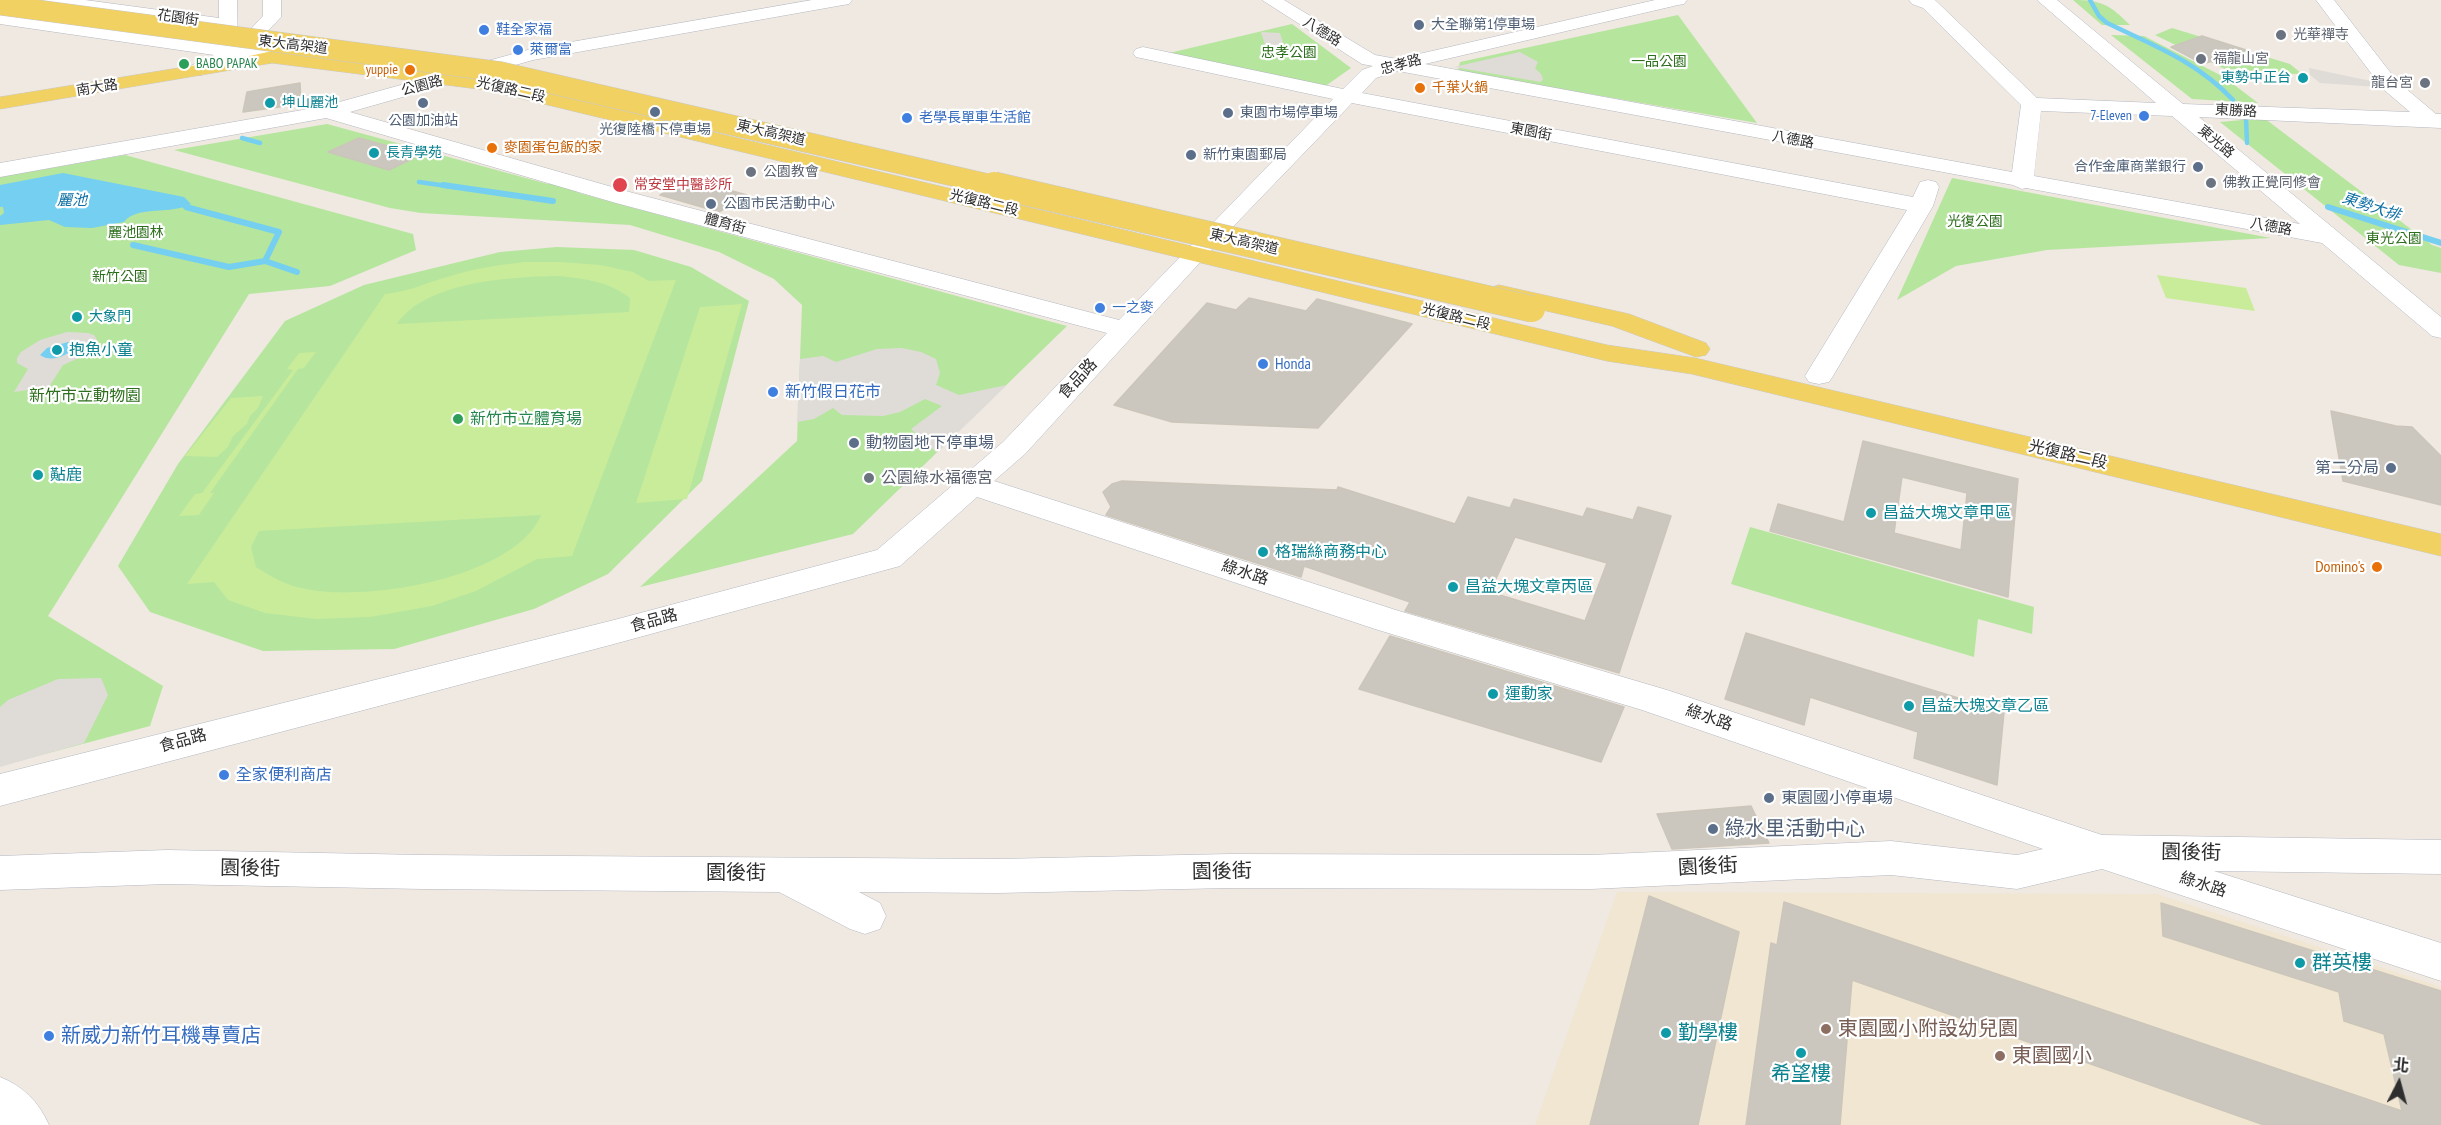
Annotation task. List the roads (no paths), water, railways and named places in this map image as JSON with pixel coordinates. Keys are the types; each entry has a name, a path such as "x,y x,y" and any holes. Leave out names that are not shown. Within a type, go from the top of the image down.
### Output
{"main road":[{"name":"光復路二段","path":"10,0 502,64 1217,230 1620,320 1695,357"},
{"name":"東大高架道","path":"0,5 202,34 501,72 1527,316"},
{"name":"東大高架道","path":"0,13 483,77 1527,316"},
{"name":"光復路二段","path":"270,57 340,43"},
{"name":"光復路二段","path":"270,57 486,84 1607,353 1695,357 1819,376 2091,443 2441,524"},
{"name":"南大路","path":"0,103 270,57"},
{"path":"607,107 639,108 1103,217 1195,254"},
{"name":"光復路二段","path":"1527,316 2441,545"}],"street":[{"name":"花園街","path":"46,0 221,24 228,28 224,36 212,41 187,45"},
{"path":"228,0 228,51"},
{"path":"255,0 257,32 264,41 270,57"},
{"path":"257,32 272,17 272,0"},
{"name":"公園路","path":"0,170 327,112 531,55 843,0"},
{"name":"八德路","path":"1270,0 1366,60 2331,237"},
{"name":"忠孝路","path":"1195,254 1369,74 1394,66 1678,0"},
{"path":"1918,0 1929,4 2031,104 2022,182"},
{"name":"東光路","path":"2046,0 2441,330"},
{"path":"2325,0 2390,85 2437,123"},
{"name":"花園街","path":"0,19 228,51"},
{"name":"光復路二段","path":"228,51 270,57"},
{"name":"南大路","path":"195,71 223,58 228,51"},
{"name":"東園街","path":"1143,53 1346,96 1921,206"},
{"name":"東勝路","path":"2031,104 2175,108 2437,123"},
{"name":"體育街","path":"327,112 568,183 1124,329"},
{"path":"1819,376 1921,206 1936,166"},
{"name":"食品路","path":"0,790 614,632 888,558 1014,448 1195,254"},
{"name":"綠水路","path":"973,485 1387,620 1654,700 2102,852 2441,962"},
{"name":"園後街","path":"0,873 167,867 423,872 998,876 1230,871 1591,872 1892,858 2018,872 2102,852 2441,857"},
{"path":"782,873 865,916"},
{"path":"0,1100 25,1125"}],"water":[{"name":"麗池","path":"63,173 184,197 191,204 174,209 137,214 124,222 92,228 65,227 49,220 0,225 0,216 4,213 3,207 0,207 0,185"},
{"path":"68,342 75,347 63,356 49,358 40,355 47,348"}],"waterway":[{"name":"東勢大排","path":"2090,0 2099,16 2107,23 2190,65 2233,100"},
{"name":"東勢大排","path":"2246,119 2247,143"},
{"path":"242,138 260,143"},
{"path":"419,182 454,187"},
{"path":"443,185 553,201"},
{"path":"186,207 279,232 265,261"},
{"name":"東勢大排","path":"2328,207 2441,243"},
{"path":"133,245 229,267 265,261"},
{"path":"265,261 297,272"}],"place":[{"name":"大全聯第1停車場","path":"1419,25"},
{"name":"鞋全家福","path":"484,30"},
{"name":"光華禪寺","path":"2281,35"},
{"name":"萊爾富","path":"518,50"},
{"name":"福龍山宮","path":"2201,59"},
{"name":"BABO PAPAK","path":"184,64"},
{"name":"yuppie","path":"410,70"},
{"name":"東勢中正台","path":"2303,78"},
{"name":"龍台宮","path":"2425,83"},
{"name":"千葉火鍋","path":"1420,88"},
{"name":"坤山麗池","path":"270,103"},
{"name":"公園加油站","path":"423,103"},
{"name":"光復陸橋下停車場","path":"655,112"},
{"name":"東園市場停車場","path":"1228,113"},
{"name":"7-Eleven","path":"2144,116"},
{"name":"老學長單車生活館","path":"907,118"},
{"name":"麥園蛋包飯的家","path":"492,148"},
{"name":"長青學苑","path":"374,153"},
{"name":"新竹東園郵局","path":"1191,155"},
{"name":"合作金庫商業銀行","path":"2198,167"},
{"name":"公園教會","path":"751,172"},
{"name":"佛教正覺同修會","path":"2211,183"},
{"name":"常安堂中醫診所","path":"620,185"},
{"name":"公園市民活動中心","path":"711,204"},
{"name":"一之麥","path":"1100,308"},
{"name":"大象門","path":"77,317"},
{"name":"抱魚小童","path":"57,350"},
{"name":"Honda","path":"1263,364"},
{"name":"新竹假日花市","path":"773,392"},
{"name":"新竹市立體育場","path":"458,419"},
{"name":"動物園地下停車場","path":"854,443"},
{"name":"第二分局","path":"2391,468"},
{"name":"黇鹿","path":"38,475"},
{"name":"公園綠水福德宮","path":"869,478"},
{"name":"昌益大塊文章甲區","path":"1871,513"},
{"name":"格瑞絲商務中心","path":"1263,552"},
{"name":"Domino's","path":"2377,567"},
{"name":"昌益大塊文章丙區","path":"1453,587"},
{"name":"運動家","path":"1493,694"},
{"name":"昌益大塊文章乙區","path":"1909,706"},
{"name":"全家便利商店","path":"224,775"},
{"name":"東園國小停車場","path":"1769,798"},
{"name":"綠水里活動中心","path":"1713,829"},
{"name":"群英樓","path":"2300,963"},
{"name":"東園國小附設幼兒園","path":"1826,1029"},
{"name":"勤學樓","path":"1666,1033"},
{"name":"新威力新竹耳機專賣店","path":"49,1036"},
{"name":"希望樓","path":"1801,1053"},
{"name":"東園國小","path":"2000,1056"}],"park label":[{"name":"忠孝公園","path":"1289,53"},
{"name":"一品公園","path":"1659,62"},
{"name":"光復公園","path":"1975,222"},
{"name":"麗池園林","path":"136,233"},
{"name":"東光公園","path":"2394,239"},
{"name":"新竹公園","path":"120,277"},
{"name":"新竹市立動物園","path":"85,396"}]}
